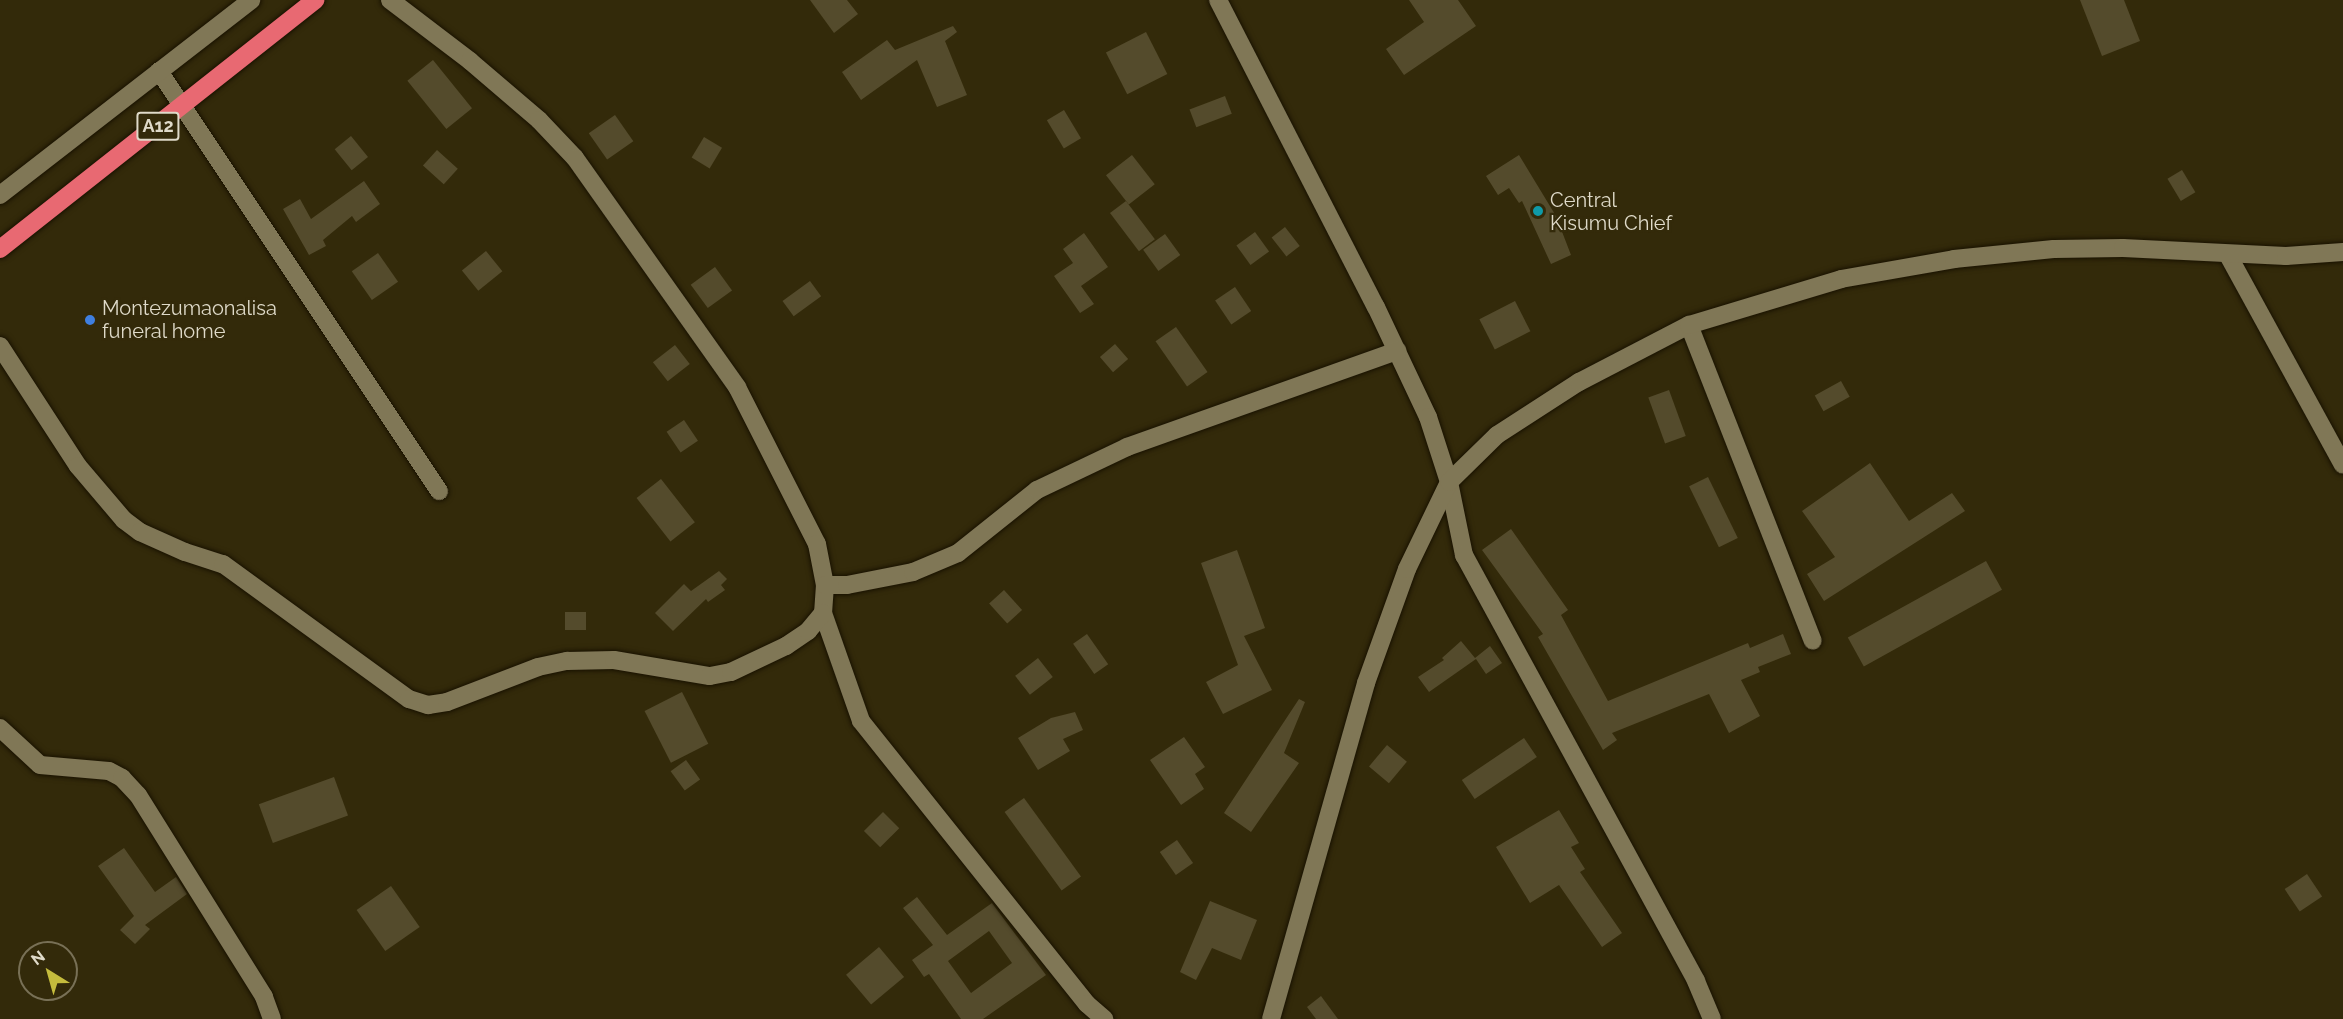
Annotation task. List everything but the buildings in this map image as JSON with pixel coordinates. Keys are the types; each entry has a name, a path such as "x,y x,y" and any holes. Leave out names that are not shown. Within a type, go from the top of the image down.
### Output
{"highway":[{"name":"A12","path":"0,249 315,0"}],"street":[{"path":"0,195 251,0"},
{"path":"390,0 488,75 539,120 575,159 737,387 817,544 825,585 823,613 861,721 1087,1004 1104,1019"},
{"path":"1218,0 1397,351 1428,417 1449,482 1464,555 1696,981 1712,1019"},
{"path":"159,71 184,105 439,491"},
{"path":"1271,1019 1366,683 1407,569 1449,482 1497,435 1579,382 1689,325 1841,279 1954,259 2054,249 2123,248 2228,255 2343,252"},
{"path":"2228,255 2343,465"},
{"path":"1689,325 1814,641"},
{"path":"0,346 78,466 124,520 140,532 185,552 223,564 409,699 428,705 447,702 538,667 567,662 614,660 710,676 731,672 786,646 808,631 823,613"},
{"path":"825,585 847,585 913,572 958,553 988,533 1037,490 1127,447 1397,351"},
{"path":"0,728 40,765 109,771 130,786 264,997 272,1019"}],"place":[{"name":"Central Kisumu Chief","path":"1538,211"},
{"name":"Montezumaonalisa funeral home","path":"90,320"}]}
